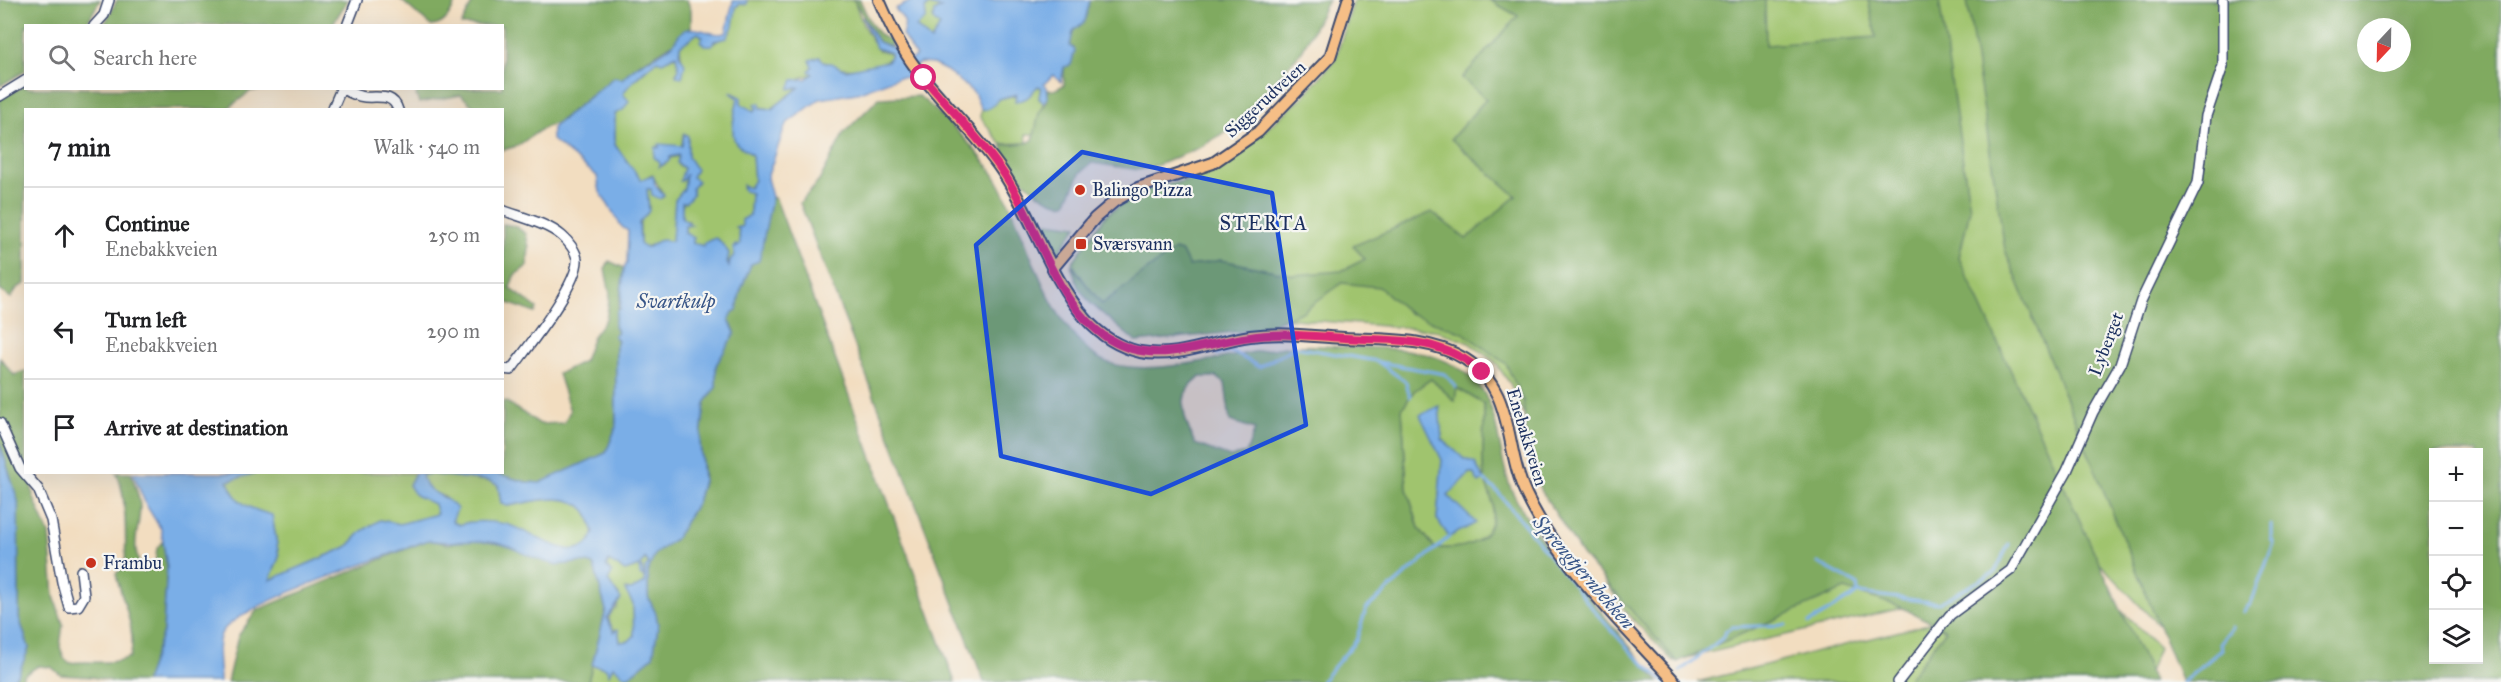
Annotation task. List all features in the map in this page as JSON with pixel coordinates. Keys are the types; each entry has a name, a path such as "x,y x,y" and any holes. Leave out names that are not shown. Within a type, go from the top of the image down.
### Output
{"main road":[{"name":"Enebakkveien","path":"879,0 912,63 1002,171 1053,268 1077,308 1095,328 1120,345 1142,352 1175,352 1250,336 1295,335 1427,345 1451,352 1473,364 1498,392 1518,473 1541,520 1592,588 1675,682"},
{"name":"Siggerudveien","path":"1053,268 1095,218 1115,201 1138,188 1213,163 1242,145 1266,125 1330,57 1348,0"}],"street":[{"path":"96,24 104,15 109,0"},
{"path":"348,24 357,0"},
{"name":"Lyberget","path":"1898,682 1950,615 2011,570 2056,491 2093,412 2116,374 2141,301 2198,183 2206,116 2223,66 2223,0"},
{"path":"0,96 24,81"},
{"path":"333,108 341,90"},
{"path":"344,90 362,97 388,97 396,102 398,108"},
{"path":"504,211 561,235 575,252 577,261 572,279 546,322 511,370 504,369"},
{"path":"0,423 24,473"},
{"path":"25,474 38,489 51,520 69,607 78,606 82,601 81,571"}],"highlighted area":[{"path":"1082,152 1272,193 1306,425 1151,494 1001,456 976,245"}],"green space":[{"path":"0,0 100,0 87,24 24,24 24,72 0,86"},
{"path":"117,0 348,0 333,24 105,24"},
{"path":"401,0 457,0 450,14 441,24 429,24"},
{"path":"474,0 687,0 691,10 691,28 667,48 634,68 622,79 614,77 558,122 542,129 517,146 504,150 504,108 475,108 461,95 419,103 416,95 418,90 504,90 504,24 462,24"},
{"path":"747,0 854,0 863,25 878,50 890,53 890,58 874,65 843,68 833,66 819,57 810,70 813,74 800,78 797,86 800,87 771,109 755,106 757,108 754,111 741,104 741,97 731,92 738,98 733,123 735,138 752,155 754,181 749,188 743,185 742,188 751,193 750,215 748,219 743,219 743,226 736,228 739,230 740,244 736,248 733,247 734,255 729,262 730,267 727,263 729,253 719,240 708,240 704,246 692,243 694,238 685,234 685,226 689,226 689,221 682,218 682,207 693,194 692,188 697,183 692,177 696,169 688,157 687,135 683,134 682,146 655,147 654,157 660,163 660,167 670,158 679,156 679,166 684,168 681,182 686,174 684,189 675,200 672,241 643,247 640,244 640,219 647,214 649,207 647,189 651,189 662,198 664,196 652,174 641,180 615,145 615,114 628,103 623,94 627,87 657,60 662,62 676,55 679,69 676,73 683,74 680,46 698,33 711,45 731,32 736,7 740,4 745,5"},
{"path":"854,0 860,0 876,30 891,40 891,47 878,42"},
{"path":"1090,0 1328,0 1302,51 1233,127 1201,147 1158,165 1138,170 1092,163 1081,172 1066,203 1057,203 1047,199 1026,183 1010,163 1002,145 1027,143 1033,140 1039,113 1047,102 1048,90 1064,85 1064,67 1074,48 1070,46 1073,31 1085,21"},
{"path":"1354,0 2308,0 2164,631 2057,518 1967,593 1673,661 1627,613 1549,502 1531,458 1524,416 1511,385 1495,362 1469,343 1435,330 1268,317 1104,312 1072,263 1107,214 1142,191 1188,180 1231,160 1303,97 1335,60"},
{"path":"1489,0 1765,0 1766,45 1876,37 1868,0 1939,0 1970,209 1959,258 2154,682 1906,682 1946,630 1901,607 1845,589 1677,662 1582,555 1539,487 1527,443 1523,401 1506,364 1463,333 1409,313 1379,287 1342,283 1302,312 1255,330 1136,342 1090,303 1078,287 1071,265 1102,304 1174,250 1182,252 1189,266 1221,260 1294,275 1341,271 1365,259 1353,246 1432,212 1466,239 1516,196 1451,139 1486,99 1462,78 1518,16"},
{"path":"1967,0 2501,0 2501,682 2182,682 2005,250"},
{"path":"928,5 941,8 934,12 933,19 940,26 931,41 916,27 926,19 925,9"},
{"path":"24,86 24,90 260,90 251,91 228,108 24,108 24,284 17,288 11,298 0,290 0,99"},
{"path":"1035,87 1041,87 1039,99 1044,103 1035,134 1026,134 1027,143 1001,144 980,117 981,109 995,104 998,99 1017,95 1015,100 1023,100"},
{"path":"919,96 953,126 975,150 1001,187 1039,276 1062,319 1094,355 1112,364 1135,368 1162,367 1294,346 1312,346 1419,352 1434,356 1462,370 1475,381 1492,409 1506,475 1528,519 1556,558 1659,682 984,682 800,203 819,181 844,133 879,98","holes":["1200,377 1216,377 1225,383 1230,421 1255,429 1246,453 1230,457 1195,444 1187,426 1184,399 1192,384","1431,379 1455,401 1457,388 1484,404 1483,467 1493,506 1492,519 1489,528 1476,542 1457,547 1435,548 1419,528 1407,489 1402,409 1414,391"]},
{"path":"772,197 776,199 955,682 622,682 653,656 658,625 656,614 648,597 648,571 654,554 676,538 697,502 704,479 700,443 705,403 716,387 716,365 735,331 729,320 732,312 736,311 740,292 751,264 760,257 760,245"},
{"path":"1047,222 1077,226 1059,251 1054,250 1043,227"},
{"path":"504,224 515,226 526,234 529,248 527,266 514,276 510,288 537,308 535,313 504,301"},
{"path":"609,261 624,268 618,311 618,332 614,335 618,342 616,347 616,427 606,453 540,483 526,482 497,474 504,474 504,402 540,424 564,423 570,411 558,374 584,361 593,336 606,319 610,294 605,269"},
{"path":"0,358 14,375 24,371 24,474 30,474 33,496 49,534 54,596 63,624 60,647 64,658 70,663 108,662 130,657 132,637 116,573 125,567 126,545 124,505 116,474 131,474 140,506 136,539 139,563 144,572 155,564 157,548 163,541 167,567 163,632 145,682 116,682 91,677 61,675 51,667 38,666 24,675 20,682 10,682 18,674 29,648 19,618 18,501 0,444"},
{"path":"1431,379 1454,400 1456,387 1484,404 1483,467 1493,506 1492,519 1483,537 1467,546 1435,548 1419,528 1407,489 1402,409 1414,391","holes":["1439,406 1442,439 1463,459 1475,463 1473,473 1469,473 1447,496 1454,504 1437,519 1442,460"]},
{"path":"249,474 322,476 324,474 414,474 409,485 434,504 438,514 400,524 380,520 362,531 347,547 269,581 279,557 272,516 239,500 227,480"},
{"path":"422,475 489,481 498,485 501,503 506,506 547,499 558,499 577,504 585,510 594,532 585,545 571,550 555,547 540,539 469,522 459,525 452,521 454,515 445,497 427,487"},
{"path":"2048,538 2159,648 2145,682 1697,682 1984,610"},
{"path":"466,539 513,546 541,560 564,564 584,560 594,565 606,610 588,682 227,682 238,636 257,610 428,540 448,544"},
{"path":"645,558 649,564 645,583 632,590 625,589 633,604 634,636 629,641 620,642 619,633 615,629 614,632 609,618 617,608 619,595 608,581 612,573 606,566 609,561 625,571 639,566 644,577 641,565"},
{"path":"592,665 606,668 613,666 629,676 622,682 588,682"}],"water":[{"name":"Svartkulp","path":"747,0 747,4 740,4 736,7 733,26 727,38 714,41 712,45 704,45 700,41 703,37 698,33 680,46 679,54 685,64 682,77 676,76 679,69 676,55 662,62 657,60 638,76 623,94 629,101 623,110 615,114 615,145 641,180 653,175 655,185 664,196 659,199 652,195 651,189 647,189 649,211 639,223 640,244 648,247 662,240 672,241 675,200 684,189 686,174 680,181 684,168 677,163 679,155 670,157 669,161 659,167 660,163 654,157 655,147 659,148 659,144 682,146 684,134 688,136 688,157 696,169 692,177 698,181 692,188 693,194 686,202 682,202 682,218 692,225 685,225 685,233 694,238 692,243 704,246 704,243 715,238 719,240 729,253 727,263 729,267 734,255 733,247 736,244 736,248 740,244 739,230 736,227 742,227 742,220 750,215 751,193 744,191 742,185 749,188 754,180 752,155 738,145 734,138 738,98 730,92 741,97 741,104 754,111 757,108 755,104 760,103 760,108 772,109 800,87 789,89 793,80 806,79 813,74 809,71 812,67 810,60 820,57 825,63 831,63 846,70 888,61 891,53 876,48 862,17 878,42 893,48 903,61 907,62 916,56 902,35 904,22 895,9 913,0 1090,0 1085,21 1073,31 1070,46 1075,50 1071,65 1064,67 1061,82 1053,75 1044,84 1047,87 1048,97 1044,103 1039,98 1041,87 1038,86 1030,96 1024,99 1015,101 1017,94 998,99 991,107 981,109 974,93 947,71 933,64 920,63 910,69 913,73 912,78 899,77 857,93 820,99 786,124 767,178 772,197 759,261 751,264 740,292 737,310 733,312 729,320 735,333 716,365 716,387 705,403 700,444 703,480 697,502 676,538 655,554 648,571 648,597 656,614 658,626 653,656 629,676 623,675 613,666 609,675 606,668 592,665 606,610 594,565 583,562 559,565 539,560 504,545 488,542 428,540 285,594 234,620 220,637 218,649 220,682 145,682 163,632 167,567 161,529 146,505 133,474 252,474 228,481 235,495 244,504 272,515 279,557 270,580 347,547 362,531 380,520 400,524 437,514 434,504 415,495 409,485 414,474 431,474 497,474 526,482 540,483 606,453 616,427 616,347 618,341 614,335 618,332 614,326 617,311 620,309 624,268 627,263 628,231 622,227 600,192 597,176 552,140 552,128 614,77 622,79 634,68 666,50 685,30 693,28 716,34 726,33 733,1","holes":["928,5 941,8 934,12 933,20 940,26 931,41 916,27 926,19 925,9","422,475 489,481 498,485 501,503 506,506 547,499 558,499 577,504 585,510 594,532 588,544 579,549 554,546 516,528 495,522 470,522 459,525 452,521 457,509 448,500 427,487","645,558 649,564 645,568 645,583 631,590 625,590 633,604 634,636 629,641 620,642 618,629 614,632 607,618 621,599 608,581 612,573 606,566 609,561 625,571 639,566 640,575 644,578 641,565"]},
{"path":"1439,406 1442,439 1463,458 1475,463 1484,480 1479,483 1473,473 1469,473 1448,496 1476,523 1449,537 1437,519 1442,460 1420,415"},
{"path":"0,444 18,501 19,618 29,648 18,674 10,682 0,682"}],"waterway":[{"path":"1217,354 1233,352 1259,367 1295,347 1377,361 1406,382 1410,397"},
{"path":"1378,362 1445,374 1456,387"},
{"name":"Sprengtjernbekken","path":"1484,480 1497,491 1597,614 1634,655 1665,682"},
{"path":"2243,612 2251,603 2274,543 2271,539 2271,525"},
{"path":"1321,682 1356,641 1366,609 1449,537"},
{"path":"1809,623 1858,593 1939,603 1995,572 2009,544"},
{"path":"1818,563 1857,584 1858,593"},
{"path":"1680,671 1724,637 1726,631 1732,627 1786,625"},
{"path":"2183,682 2222,649 2220,643 2232,627"}],"place":[{"name":"Balingo Pizza","path":"1080,190"},
{"name":"Sværsvann","path":"1081,244"},
{"name":"Frambu","path":"91,563"}],"district":[{"name":"STERTA","path":"1264,223"}],"route":[{"path":"924,78 970,130 1002,171 1053,268 1077,308 1101,334 1115,343 1142,352 1162,353 1261,335 1400,341 1446,350 1473,364 1482,372"}]}
